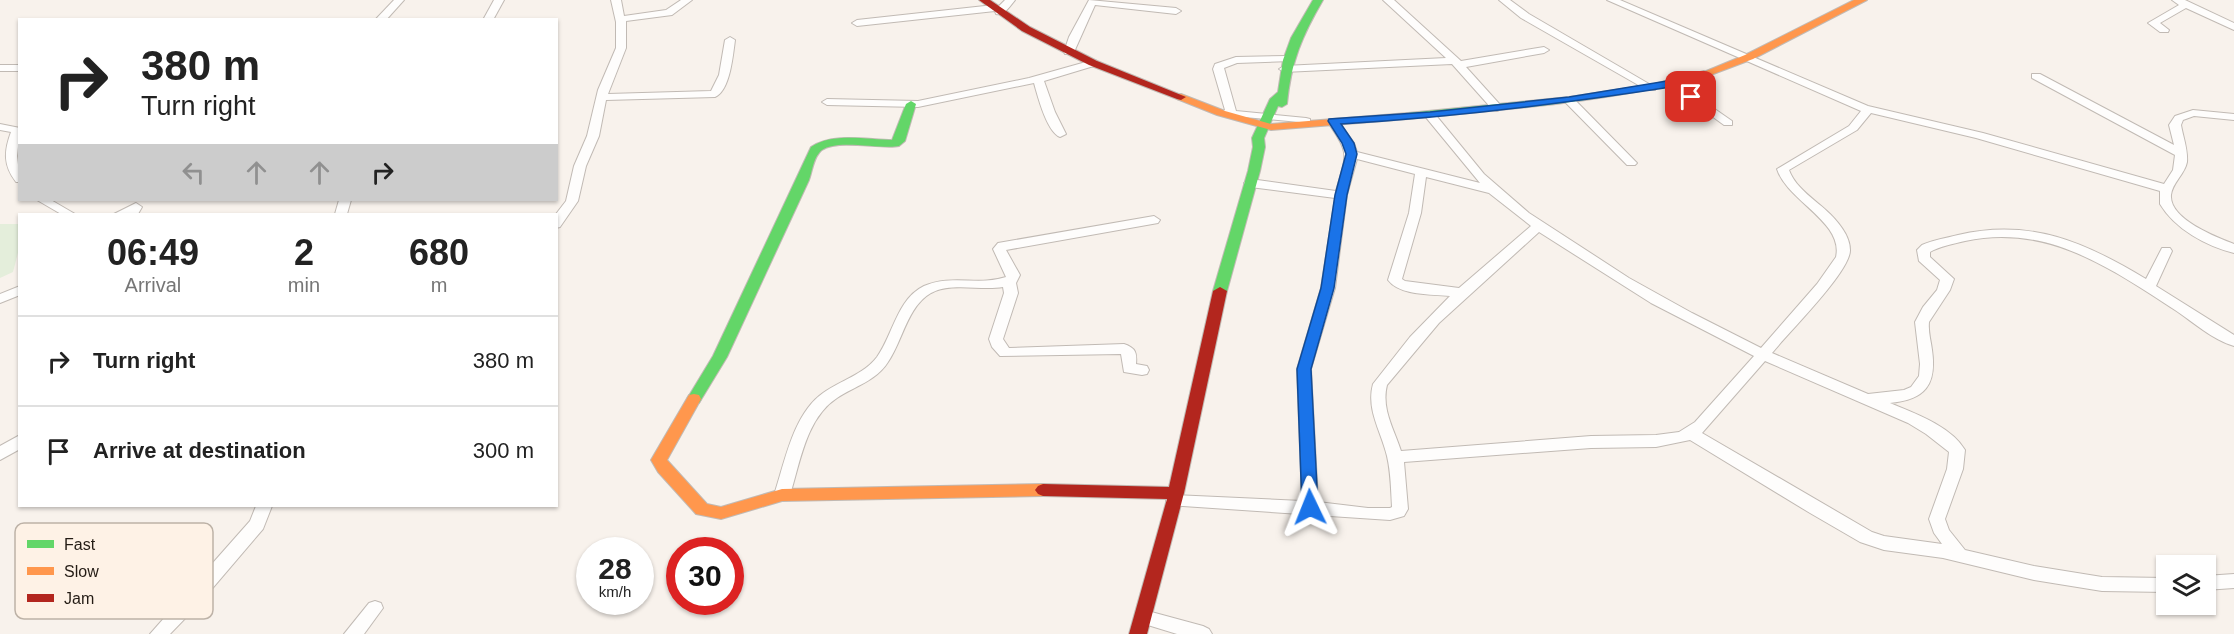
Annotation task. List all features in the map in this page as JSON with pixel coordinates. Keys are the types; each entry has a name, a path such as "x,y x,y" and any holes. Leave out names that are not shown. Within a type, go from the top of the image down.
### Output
{"street":[{"path":"489,18 499,0"},
{"path":"558,221 572,201 580,166 593,136 601,97 621,48 623,37 616,0"},
{"path":"621,19 669,12 687,0"},
{"path":"857,23 992,7 1010,0"},
{"path":"1138,634 1175,497 1221,287 1259,147 1264,143 1286,64 1296,38 1318,0"},
{"path":"1388,0 1457,63 1497,108"},
{"path":"1504,0 1526,16 1651,88"},
{"path":"1612,0 1749,57 1831,95 1869,109 1979,135 2167,189"},
{"path":"992,7 1069,52 1093,63 1229,113 1273,114 1322,122 1430,115 1569,100 1651,88 1673,83 1749,57 1862,0"},
{"path":"382,18 398,2"},
{"path":"394,18 398,2"},
{"path":"1069,52 1092,2 1176,11"},
{"path":"2164,30 2153,23 2181,2 2234,27"},
{"path":"601,97 715,94 724,75 730,40"},
{"path":"1229,113 1218,69 1236,60 1286,64 1457,63 1544,50"},
{"path":"827,102 911,104 1038,79 1093,63"},
{"path":"0,68 18,68"},
{"path":"2036,76 2180,153"},
{"path":"1038,79 1048,112 1060,134"},
{"path":"1673,83 1728,123"},
{"path":"1569,100 1631,163"},
{"path":"911,104 899,141 895,144 832,142 819,145 814,150 803,180 774,238 763,267 732,326 720,357 685,417 666,442 659,457 663,468 702,510 709,513 782,495 1081,490 1175,497 1232,506 1310,507 1383,514 1398,512 1400,510 1395,457 1378,405 1378,390 1393,365 1422,330 1460,293 1539,226"},
{"path":"1395,457 1450,455 1588,442 1667,439 1692,434 1726,399 1762,354 1819,290 1845,253 1843,242 1831,222 1783,174 1783,169 1853,128 1869,109"},
{"path":"1273,114 1322,122 1348,143 1352,154 1341,195 1328,288 1304,369 1310,507"},
{"path":"2234,117 2193,114 2180,118 2175,125 2180,165 2167,189 2165,199 2172,214 2201,234 2234,249"},
{"path":"1430,115 1448,140 1494,190 1539,226 1607,272 1657,302 1762,354 1946,437 1958,450 1955,469 1937,519 1942,533 1960,555"},
{"path":"0,127 16,126 17,131 10,153 13,170 18,176"},
{"path":"1352,154 1494,190"},
{"path":"1421,171 1415,213 1395,280 1401,285 1460,293"},
{"path":"1250,183 1341,195"},
{"path":"45,201 67,213"},
{"path":"782,495 801,440 815,409 832,395 863,379 876,369 912,304 921,294 945,285 1009,282 1014,278 999,249 1002,246 1154,220"},
{"path":"1866,400 1908,396 1927,378 1929,367 1921,325 1930,307 1942,293 1947,279 1924,258 1922,252 1926,247 1989,233 2031,234 2070,245 2148,288 2234,341"},
{"path":"2148,288 2166,251"},
{"path":"1009,282 1011,293 996,339 997,344 1005,352 1124,349 1130,353 1129,368 1142,370"},
{"path":"0,299 18,291"},
{"path":"1692,434 1816,509 1866,537 1884,543 1960,555 2034,573 2102,584 2156,585"},
{"path":"0,454 18,442"},
{"path":"213,576 257,525 264,507"},
{"path":"2216,582 2234,581"},
{"path":"353,634 375,608"},
{"path":"1144,617 1203,634"},
{"path":"159,634 174,619"}],"green space":[{"path":"0,224 18,224 18,253 13,272 0,278"}],"traffic: fast":[{"path":"1282,104 1288,60 1302,27 1318,0"},
{"path":"1408,116 1569,100 1654,87 1704,74"},
{"path":"1220,291 1254,171 1259,147 1258,138 1275,99 1281,94"},
{"path":"694,399 720,357 803,180 815,149 820,145 840,142 895,144 899,141 911,104"}],"traffic: slow":[{"path":"1704,74 1749,57 1862,0"},
{"path":"1181,97 1221,113 1271,127 1408,116"},
{"path":"694,399 659,460 663,468 702,510 721,513 782,495 1043,490"}],"traffic: jam":[{"path":"984,0 1026,29 1093,63 1181,97"},
{"path":"1138,634 1175,497 1220,291"},
{"path":"1043,490 1176,493"}],"route":[{"path":"1310,507 1304,369 1328,288 1341,195 1352,154 1348,143 1333,121 1430,115 1569,100 1673,83 1691,97"}]}
